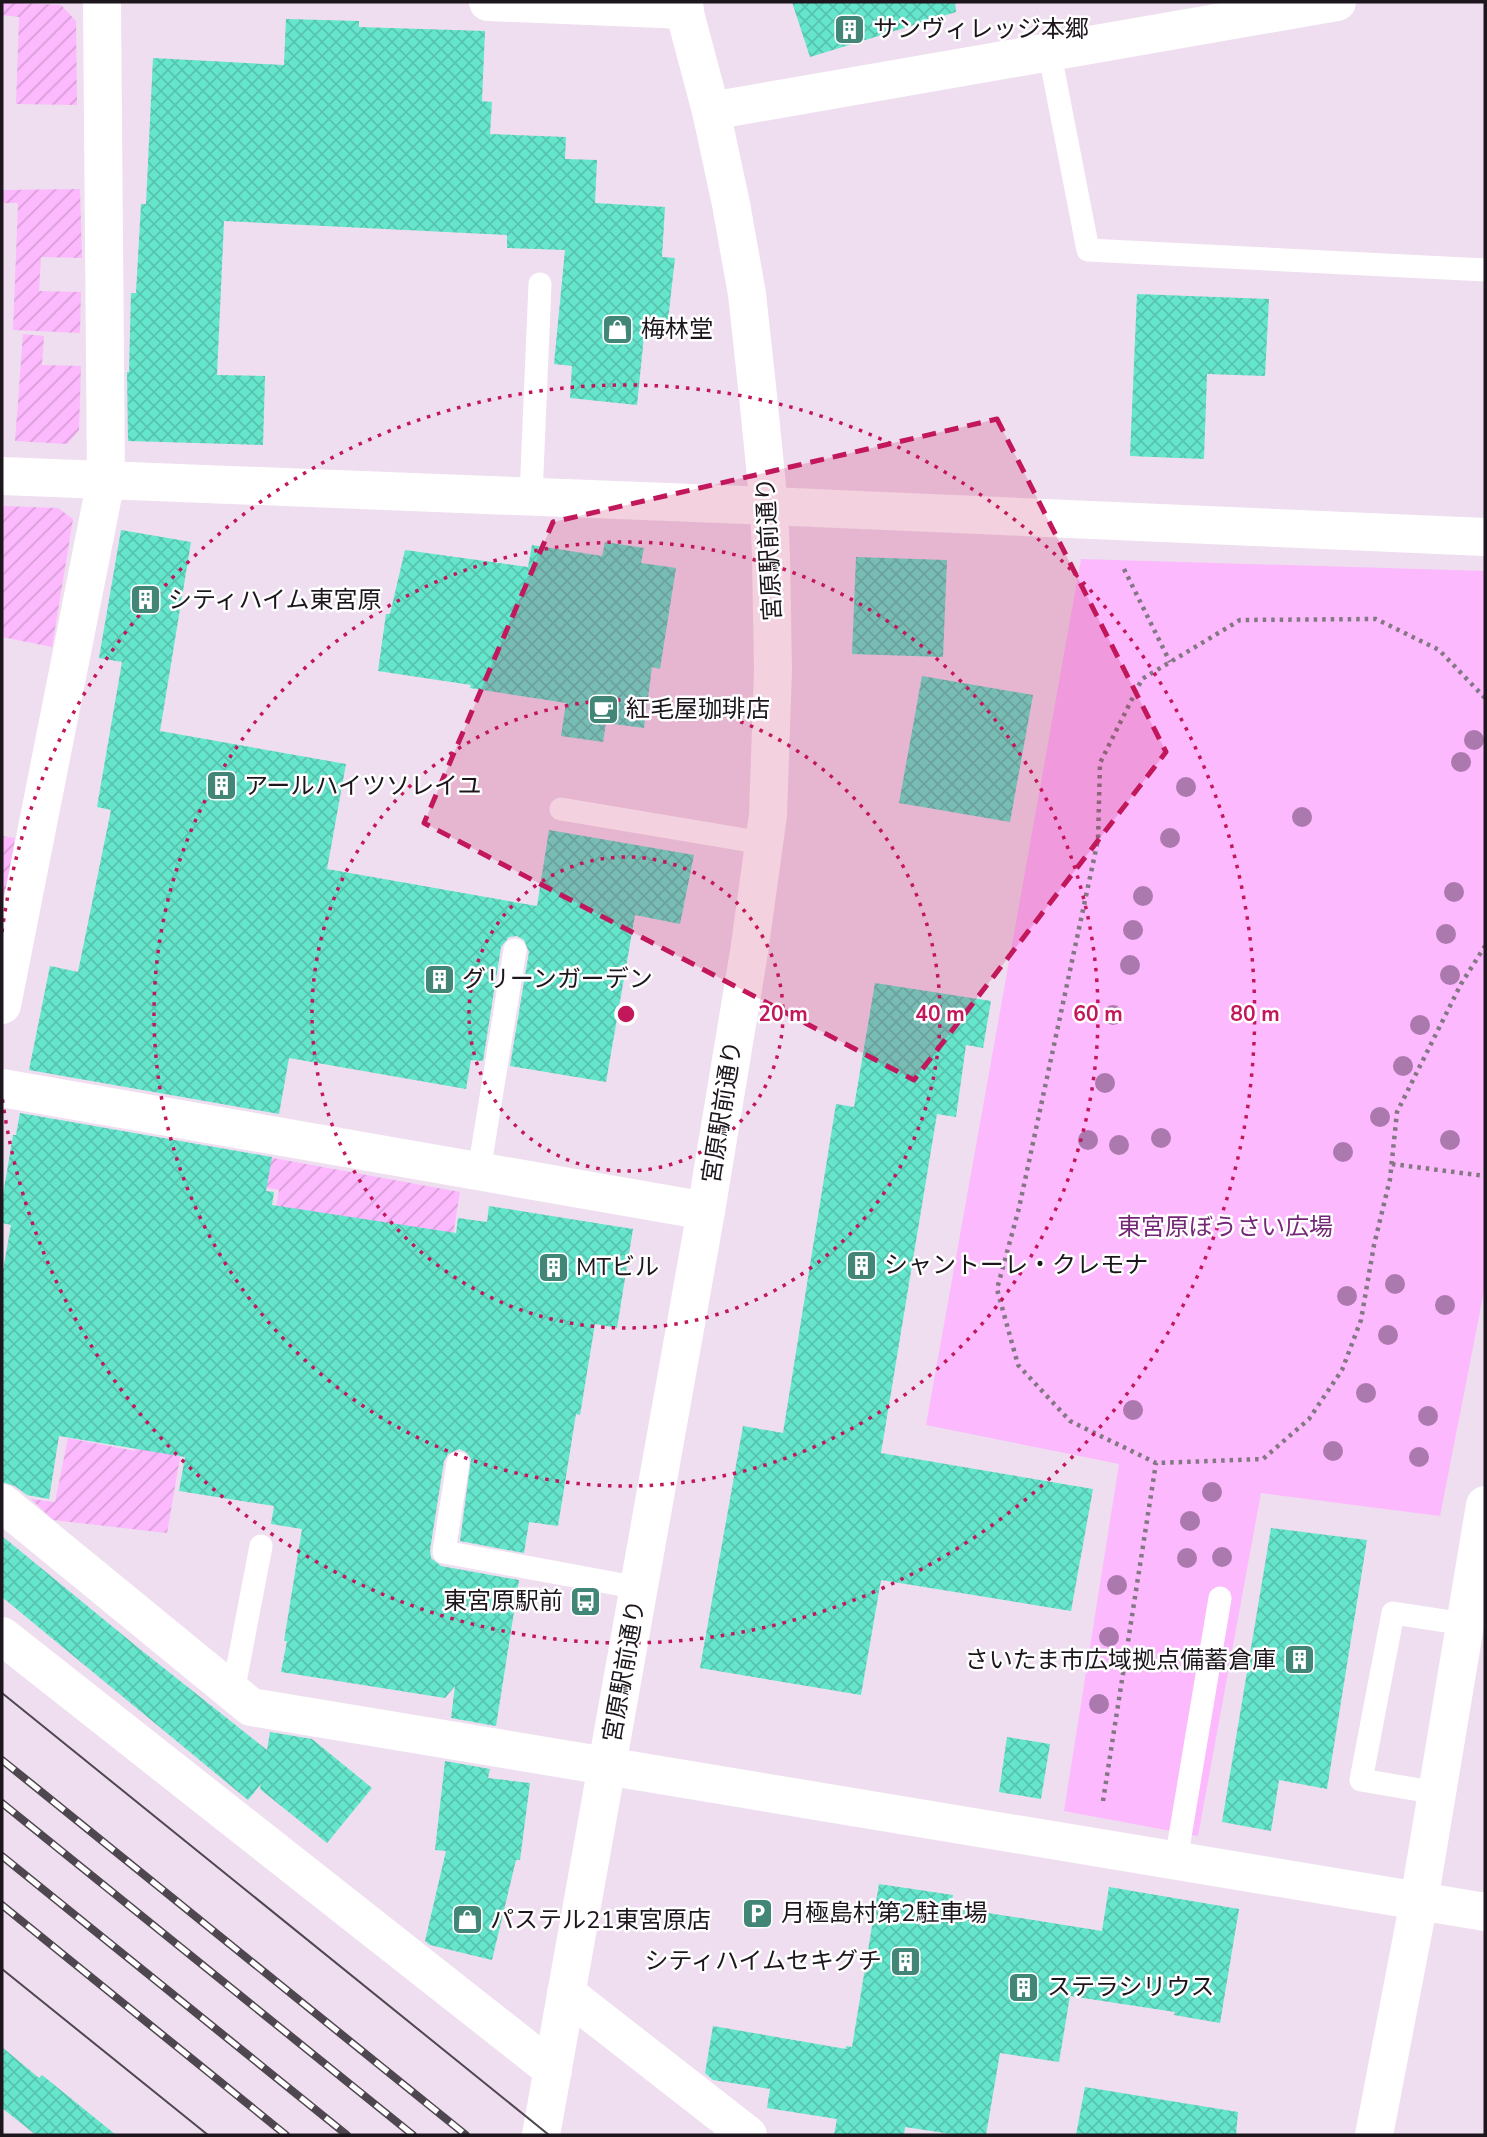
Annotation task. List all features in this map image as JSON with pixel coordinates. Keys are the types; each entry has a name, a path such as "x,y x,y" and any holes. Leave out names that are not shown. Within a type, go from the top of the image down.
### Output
{"street":[{"path":"2,1005 106,480 102,2"},
{"path":"488,2 684,6"},
{"path":"710,111 1337,2"},
{"name":"宮原駅前通り","path":"541,2135 706,1211 749,952 768,815 773,670 769,506 747,295 731,204 684,6"},
{"path":"2,476 1485,537"},
{"path":"2,1088 706,1211"},
{"path":"2,1503 251,1707 1485,1912"},
{"path":"1374,2135 1419,1901 1485,1505"},
{"path":"2,1636 553,2070"},
{"path":"566,1993 748,2135"}],"lane":[{"path":"1049,50 1088,250 1485,270"},
{"path":"531,496 540,284"},
{"path":"561,809 763,843"},
{"path":"479,1171 515,950"},
{"path":"458,1463 443,1552 639,1588"},
{"path":"233,1692 261,1546"},
{"path":"1176,1860 1220,1598"},
{"path":"1437,1793 1362,1780 1393,1613 1465,1624"}],"path":[{"path":"1101,520 1170,662"},
{"path":"1485,698 1483,691 1439,650 1376,619 1240,621 1142,679 1100,763 1098,840 1019,1208 998,1289 1018,1365 1070,1421 1157,1463 1264,1460 1309,1419 1342,1370 1361,1320 1392,1164 1396,1112 1461,984 1485,946"},
{"path":"1392,1164 1485,1176"},
{"path":"1096,1847 1157,1463"}],"highlighted area":[{"path":"997,419 1166,752 914,1080 424,823 553,522"}],"green space":[{"path":"2,2 61,5 76,21 77,105 16,104 19,17 2,15"},
{"path":"80,189 82,258 41,257 39,291 81,292 80,333 13,330 18,203 2,203 2,190"},
{"path":"23,334 44,336 42,365 81,366 79,430 67,444 15,441"},
{"path":"2,506 58,508 73,519 52,647 2,637"},
{"name":"東宮原ぼうさい広場","path":"1081,559 1485,571 1485,1286 1440,1516 1261,1493 1198,1836 1064,1811 1119,1464 926,1425"},
{"path":"2,836 15,838 2,924"},
{"path":"251,1154 460,1192 428,1388 252,1359 279,1190 232,1182"},
{"path":"153,1344 198,1354 167,1533 53,1520 31,1499 55,1502 68,1438 135,1451"}],"building":[{"name":"サンヴィレッジ本郷","path":"792,2 955,2 956,12 810,57"},
{"path":"286,19 359,21 359,27 485,31 482,101 492,102 490,134 566,137 565,159 597,160 595,203 665,207 662,257 675,258 667,329 645,326 637,405 570,398 572,366 554,364 565,250 507,248 507,235 224,221 217,375 265,376 263,445 128,441 127,372 131,293 136,293 141,204 146,204 153,58 284,65"},
{"path":"1137,294 1269,299 1265,376 1207,374 1204,459 1130,456"},
{"path":"121,530 191,542 160,731 346,764 327,869 537,906 549,830 694,855 680,924 635,915 606,1082 510,1066 529,952 524,940 517,936 509,937 501,947 483,1061 471,1060 466,1089 289,1058 279,1114 29,1070 50,966 78,972 111,810 97,807 122,662 99,658"},
{"path":"605,542 644,548 641,563 676,568 660,669 652,667 644,728 606,723 603,742 561,736 566,703 378,671 386,614 390,614 405,550 528,567 532,545 602,556"},
{"path":"856,557 947,560 943,657 852,654"},
{"path":"922,676 1033,695 1010,822 899,803"},
{"path":"875,983 991,1001 983,1048 966,1045 956,1117 937,1114 881,1453 1093,1489 1071,1611 881,1580 861,1695 700,1668 743,1426 783,1433 836,1104 854,1107"},
{"path":"20,1113 272,1157 266,1191 274,1192 272,1205 456,1233 458,1218 487,1222 489,1206 633,1229 617,1328 595,1324 580,1415 576,1414 558,1526 529,1522 524,1553 460,1541 471,1459 466,1452 459,1449 448,1454 444,1461 431,1558 441,1566 519,1580 496,1726 451,1718 455,1686 445,1698 281,1672 302,1529 271,1524 274,1506 179,1491 185,1457 59,1436 49,1499 27,1495 15,1486 2,1482 2,1276 11,1225 2,1223 2,1201 13,1135 16,1135"},
{"name":"さいたま市広域拠点備蓄倉庫","path":"1271,1528 1367,1540 1327,1789 1279,1780 1271,1831 1222,1822"},
{"path":"2,1536 267,1750 270,1732 312,1739 372,1788 327,1843 260,1789 261,1784 248,1800 2,1597"},
{"path":"1007,1737 1050,1744 1041,1799 999,1792"},
{"path":"445,1761 490,1769 488,1778 530,1783 520,1860 516,1860 492,1960 430,1945 425,1941 446,1851 435,1850"},
{"path":"879,1884 953,1895 951,1907 1102,1931 1109,1887 1239,1909 1220,2023 1174,2015 1175,2012 1070,1996 1059,2062 1000,2053 986,2135 958,2135 905,2127 904,2135 834,2135 837,2119 767,2108 770,2089 713,2080 705,2073 713,2026 846,2049 846,2046 852,2047"},
{"path":"2,2047 39,2078 42,2075 116,2135 36,2135 2,2108"},
{"path":"1085,2087 1238,2112 1236,2135 1076,2135"}],"tram line":[{"path":"2,1693 549,2135"},
{"path":"2,1969 208,2135"}],"railway":[{"path":"2,1760 466,2135"},
{"path":"2,1803 413,2135"},
{"path":"2,1856 347,2135"},
{"path":"2,1905 286,2135"}],"place":[{"name":"サンヴィレッジ本郷","path":"850,29"},
{"name":"梅林堂","path":"618,329"},
{"name":"シティハイム東宮原","path":"145,600"},
{"name":"紅毛屋珈琲店","path":"603,709"},
{"name":"アールハイツソレイユ","path":"221,786"},
{"name":"グリーンガーデン","path":"439,979"},
{"name":"シャントーレ・クレモナ","path":"861,1265"},
{"name":"MTビル","path":"553,1267"},
{"name":"東宮原駅前","path":"586,1601"},
{"name":"さいたま市広域拠点備蓄倉庫","path":"1299,1660"},
{"name":"月極島村第2駐車場","path":"758,1913"},
{"name":"パステル21東宮原店","path":"467,1920"},
{"name":"シティハイムセキグチ","path":"905,1961"},
{"name":"ステラシリウス","path":"1024,1987"}]}
